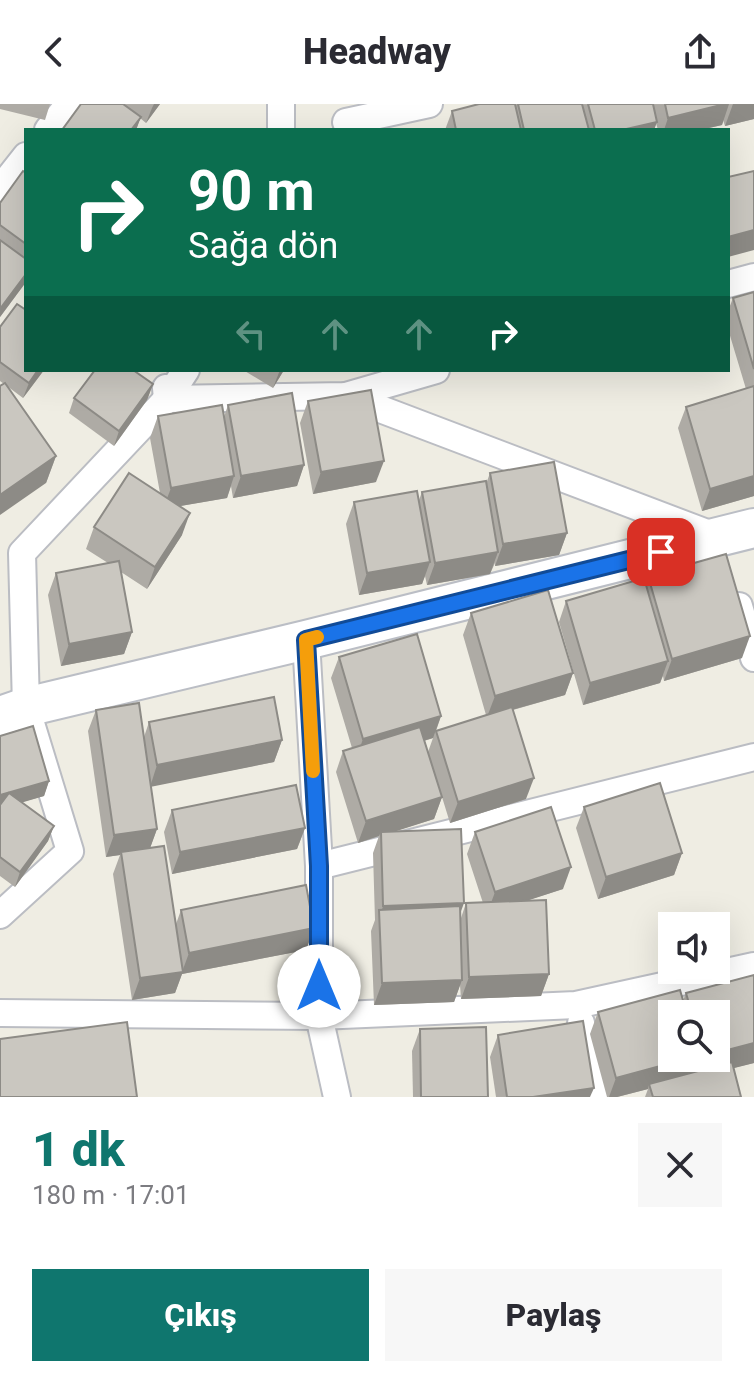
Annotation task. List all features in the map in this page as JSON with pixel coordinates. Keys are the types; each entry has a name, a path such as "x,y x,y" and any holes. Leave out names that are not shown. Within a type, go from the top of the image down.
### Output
{"main road":[{"path":"13,711 306,640 734,554"}],"street":[{"path":"50,128 69,104"},
{"path":"281,104 281,128"},
{"path":"347,119 429,104"},
{"path":"0,189 18,158"},
{"path":"730,283 754,277"},
{"path":"165,372 167,399"},
{"path":"0,915 70,851 13,711 11,551 167,399 185,372"},
{"path":"167,399 346,396 429,372"},
{"path":"346,396 734,554 754,658"},
{"path":"306,640 319,866 319,1016 337,1097"},
{"path":"319,866 754,757"},
{"path":"0,1013 319,1016 576,1005 754,966"},
{"path":"576,1005 599,1097"}],"building":[{"path":"81,104 123,104 141,117 133,128 63,128"},
{"path":"479,104 515,104 521,128 456,128 452,111"},
{"path":"518,104 582,104 588,128 524,128"},
{"path":"588,104 653,104 657,122 631,128 594,128"},
{"path":"665,104 725,104 668,118"},
{"path":"754,171 754,230 730,236 730,177"},
{"path":"24,172 24,243 0,225 0,203"},
{"path":"0,240 24,258 24,277 0,309"},
{"path":"754,292 754,369 733,298"},
{"path":"17,304 24,309 24,372 37,372 29,383 0,362 0,327"},
{"path":"94,372 136,372 153,384 119,431 74,398"},
{"path":"5,383 56,456 0,495 0,386"},
{"path":"754,386 754,476 710,489 686,407"},
{"path":"371,390 384,461 321,472 308,401"},
{"path":"292,393 304,465 241,476 228,405"},
{"path":"222,405 234,476 171,488 158,416"},
{"path":"554,462 567,533 503,544 490,473"},
{"path":"129,473 190,513 155,567 94,527"},
{"path":"486,481 498,552 435,563 422,492"},
{"path":"417,491 430,562 367,573 354,502"},
{"path":"726,554 750,636 672,659 648,576"},
{"path":"119,561 132,632 69,644 56,573"},
{"path":"644,578 668,661 590,683 566,601"},
{"path":"548,590 573,673 495,696 471,613"},
{"path":"417,634 441,716 363,739 339,657"},
{"path":"274,697 282,740 157,765 149,722"},
{"path":"139,703 157,829 114,835 96,710"},
{"path":"512,707 534,778 458,802 436,731"},
{"path":"33,726 49,781 0,795 0,736"},
{"path":"420,727 442,797 366,821 343,751"},
{"path":"660,783 682,853 606,877 584,807"},
{"path":"296,785 305,828 180,852 172,810"},
{"path":"9,793 54,826 20,872 0,857 0,805"},
{"path":"551,807 571,867 495,892 475,832"},
{"path":"461,829 464,903 383,906 381,832"},
{"path":"164,846 183,972 140,978 121,852"},
{"path":"306,885 314,928 189,953 181,910"},
{"path":"546,900 549,974 469,977 466,903"},
{"path":"460,906 462,980 382,983 379,910"},
{"path":"754,975 754,1043 730,1049 730,1000 688,1000 686,993 730,984 730,981"},
{"path":"680,990 683,1000 658,1000 658,1067 616,1078 598,1012"},
{"path":"583,1021 594,1088 533,1097 507,1097 498,1035"},
{"path":"127,1022 137,1097 0,1097 0,1039"},
{"path":"486,1027 488,1097 421,1097 420,1029"},
{"path":"730,1063 741,1097 653,1097 649,1084 694,1072 730,1072"}],"slow traffic":[{"path":"313,771 306,640 317,637"}],"route":[{"path":"319,986 319,866 306,640 661,552"}]}
